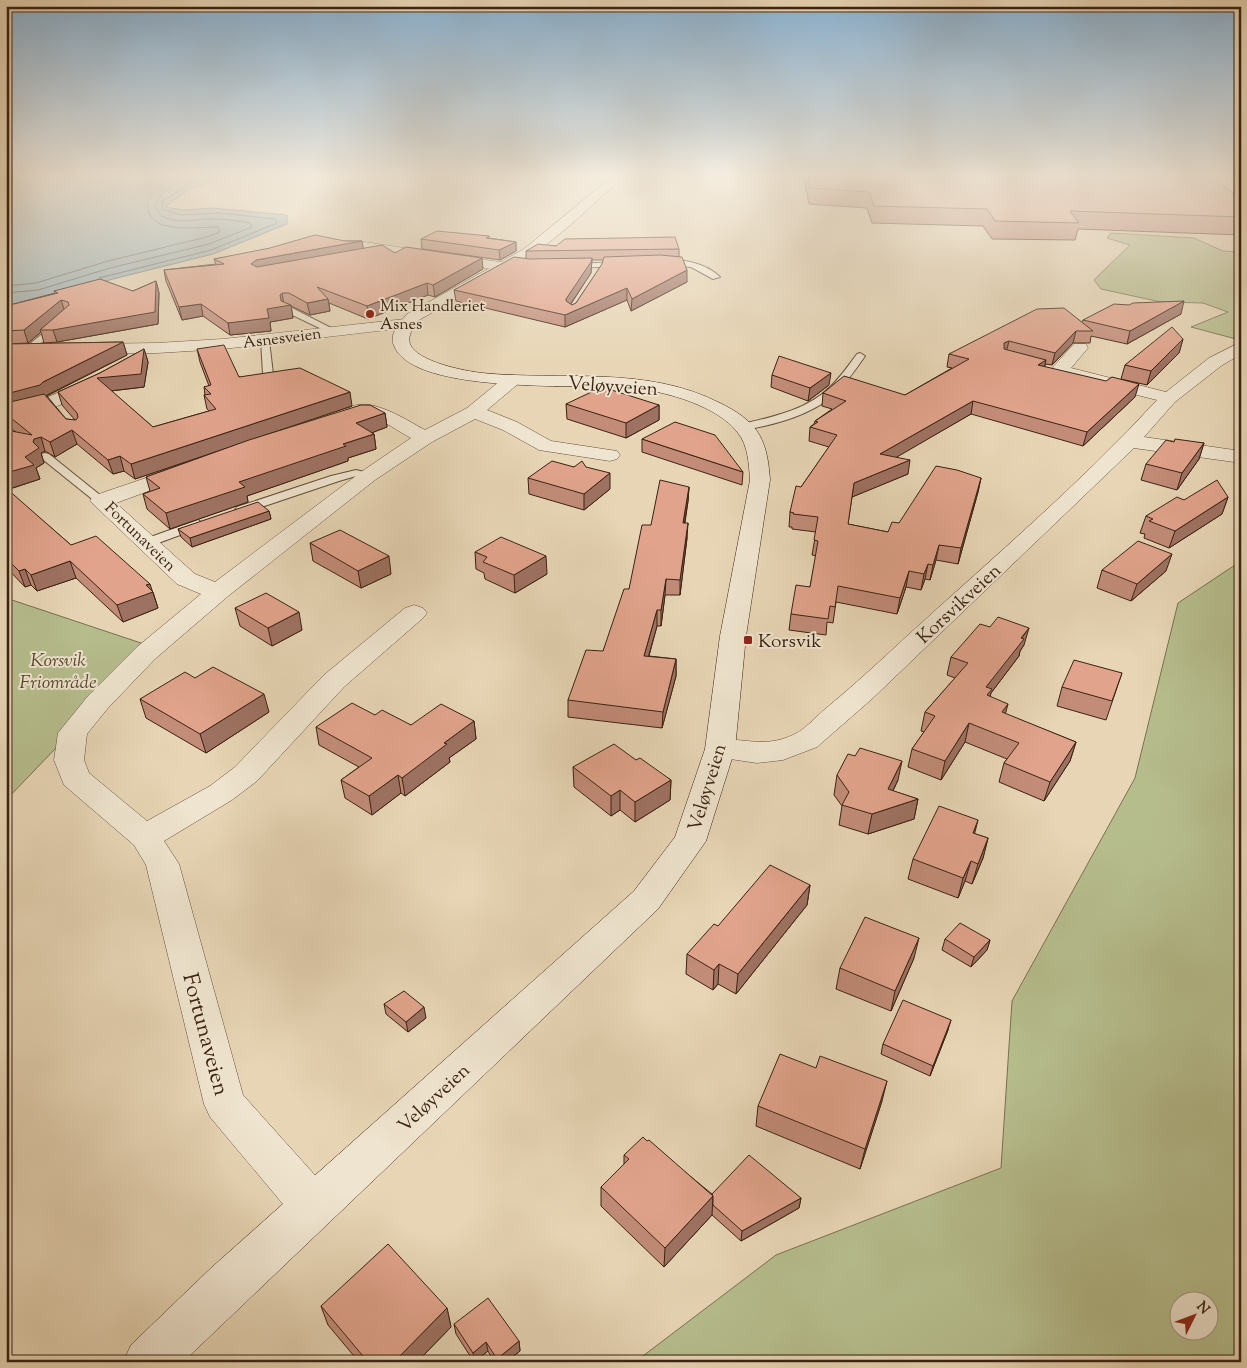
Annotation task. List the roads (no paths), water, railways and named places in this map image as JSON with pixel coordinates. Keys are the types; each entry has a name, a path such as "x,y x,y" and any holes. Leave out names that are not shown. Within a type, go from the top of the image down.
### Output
{"street":[{"path":"406,324 413,317 434,305 514,265 548,238"},
{"path":"365,251 393,250 514,265"},
{"name":"Asnesveien","path":"68,349 158,348 265,340 406,324"},
{"name":"Veløyveien","path":"148,1362 228,1285 646,900 690,841 720,749 733,636 760,480 759,460 744,427 714,406 675,390 653,385 628,382 512,380 453,373 432,367 404,349 400,340 401,331 406,324"},
{"name":"Korsvikveien","path":"720,749 757,753 783,750 807,740 863,692 1130,441 1169,398 1216,362 1241,347"},
{"name":"Asnesveien","path":"123,367 158,348"},
{"path":"1080,348 1062,367 1056,370 1169,398"},
{"path":"21,350 48,349"},
{"path":"52,404 106,376"},
{"name":"Fortunaveien","path":"314,1207 225,1104 162,864 145,837 75,778 69,760 73,733 98,702 146,652 218,592 368,476 425,438 474,412 512,380"},
{"path":"332,420 361,412 375,411 425,438"},
{"path":"474,412 510,426 546,446 610,455"},
{"path":"1130,441 1241,457"},
{"name":"Fortunaveien","path":"206,464 101,501 186,579 218,592"},
{"path":"145,837 221,793 246,774 334,681 414,613"}],"lane":[{"path":"652,263 697,265 706,268 716,277"},
{"path":"564,266 634,264"},
{"path":"597,274 598,265"},
{"path":"287,309 332,332"},
{"path":"21,350 67,316"},
{"path":"265,340 268,374"},
{"path":"744,427 771,421 810,405 827,394 860,356"},
{"path":"45,456 101,501"},
{"path":"232,513 335,478 356,474 368,476"},
{"path":"146,543 213,519"}],"water":[{"path":"6,238 253,238 213,254 113,279 40,301 6,305"}],"place":[{"name":"Mix Handleriet Asnes","path":"370,314"},
{"name":"Korsvik","path":"748,640"}],"park label":[{"name":"Korsvik Friområde","path":"58,670"}]}
